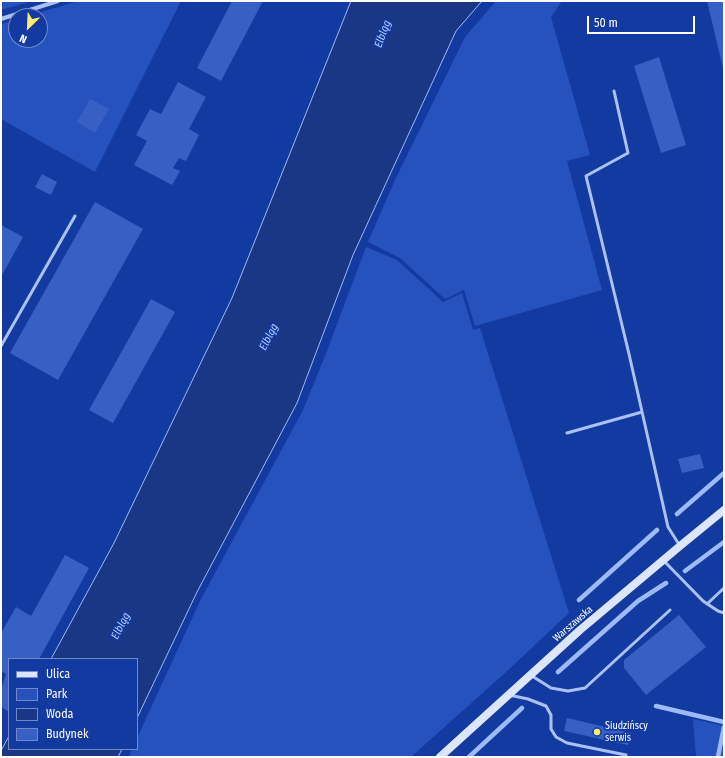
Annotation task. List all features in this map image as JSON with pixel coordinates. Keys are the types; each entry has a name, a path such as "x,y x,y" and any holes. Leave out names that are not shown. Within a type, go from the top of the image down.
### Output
{"main road":[{"name":"Warszawska","path":"440,757 580,630 724,510"}],"street":[{"path":"1,19 58,1"}],"lane":[{"path":"614,91 628,153 586,176 629,354 668,527 680,546"},
{"path":"1,346 75,216"},
{"path":"567,433 642,412"},
{"path":"663,560 687,586 707,604 724,613"},
{"path":"707,604 724,588"},
{"path":"531,674 551,688 568,691 585,688 670,610"},
{"path":"508,695 528,699 546,706 551,715 551,729 556,737 567,743 626,755"}],"green space":[{"path":"1,1 33,1 8,8 1,10"},
{"path":"78,1 181,1 95,172 1,119 1,24 8,22 8,48 48,48 48,10"},
{"path":"496,1 562,1 551,17 590,155 567,161 602,290 475,326 464,290 445,299 400,258 368,242 395,180 465,37"},
{"path":"366,247 397,260 443,302 462,293 473,330 480,328 569,613 505,673 411,757 129,757 132,750 138,750 138,736 201,599 303,410"},
{"path":"693,719 724,726 724,757 696,757"}],"water":[{"name":"Elbląg","path":"351,1 482,1 456,31 353,255 297,403 197,592 138,716 138,658 52,658 114,543 232,298"},
{"path":"8,738 8,750 122,750 118,757 1,757 1,751"}],"building":[{"path":"232,1 263,1 221,81 197,68"},
{"path":"707,1 724,1 724,68 723,68"},
{"path":"659,57 686,145 661,153 634,66"},
{"path":"178,82 206,97 189,129 199,135 186,161 179,158 173,168 180,171 172,185 134,165 147,141 136,135 150,109 161,114"},
{"path":"90,99 109,109 95,133 77,122"},
{"path":"42,174 57,182 51,195 35,187"},
{"path":"95,202 143,229 58,380 10,353"},
{"path":"1,225 23,237 1,277"},
{"path":"151,299 175,312 113,423 89,410"},
{"path":"700,454 704,468 682,473 678,459"},
{"path":"65,555 89,568 40,658 8,658 8,711 1,707 1,690 6,674 1,671 1,633 16,607 31,616"},
{"name":"Siudzińscy serwis","path":"679,615 706,647 646,695 624,668 624,660"},
{"name":"Siudzińscy serwis","path":"567,718 631,733 628,745 564,731"}],"waterway":[{"path":"677,514 724,473"},
{"path":"579,600 657,530"},
{"path":"685,571 724,542"},
{"path":"558,672 638,601 666,583"},
{"path":"656,706 724,722"},
{"path":"469,757 522,708"},
{"path":"718,757 724,727"}],"place":[{"name":"Siudzińscy serwis","path":"597,732"}]}
